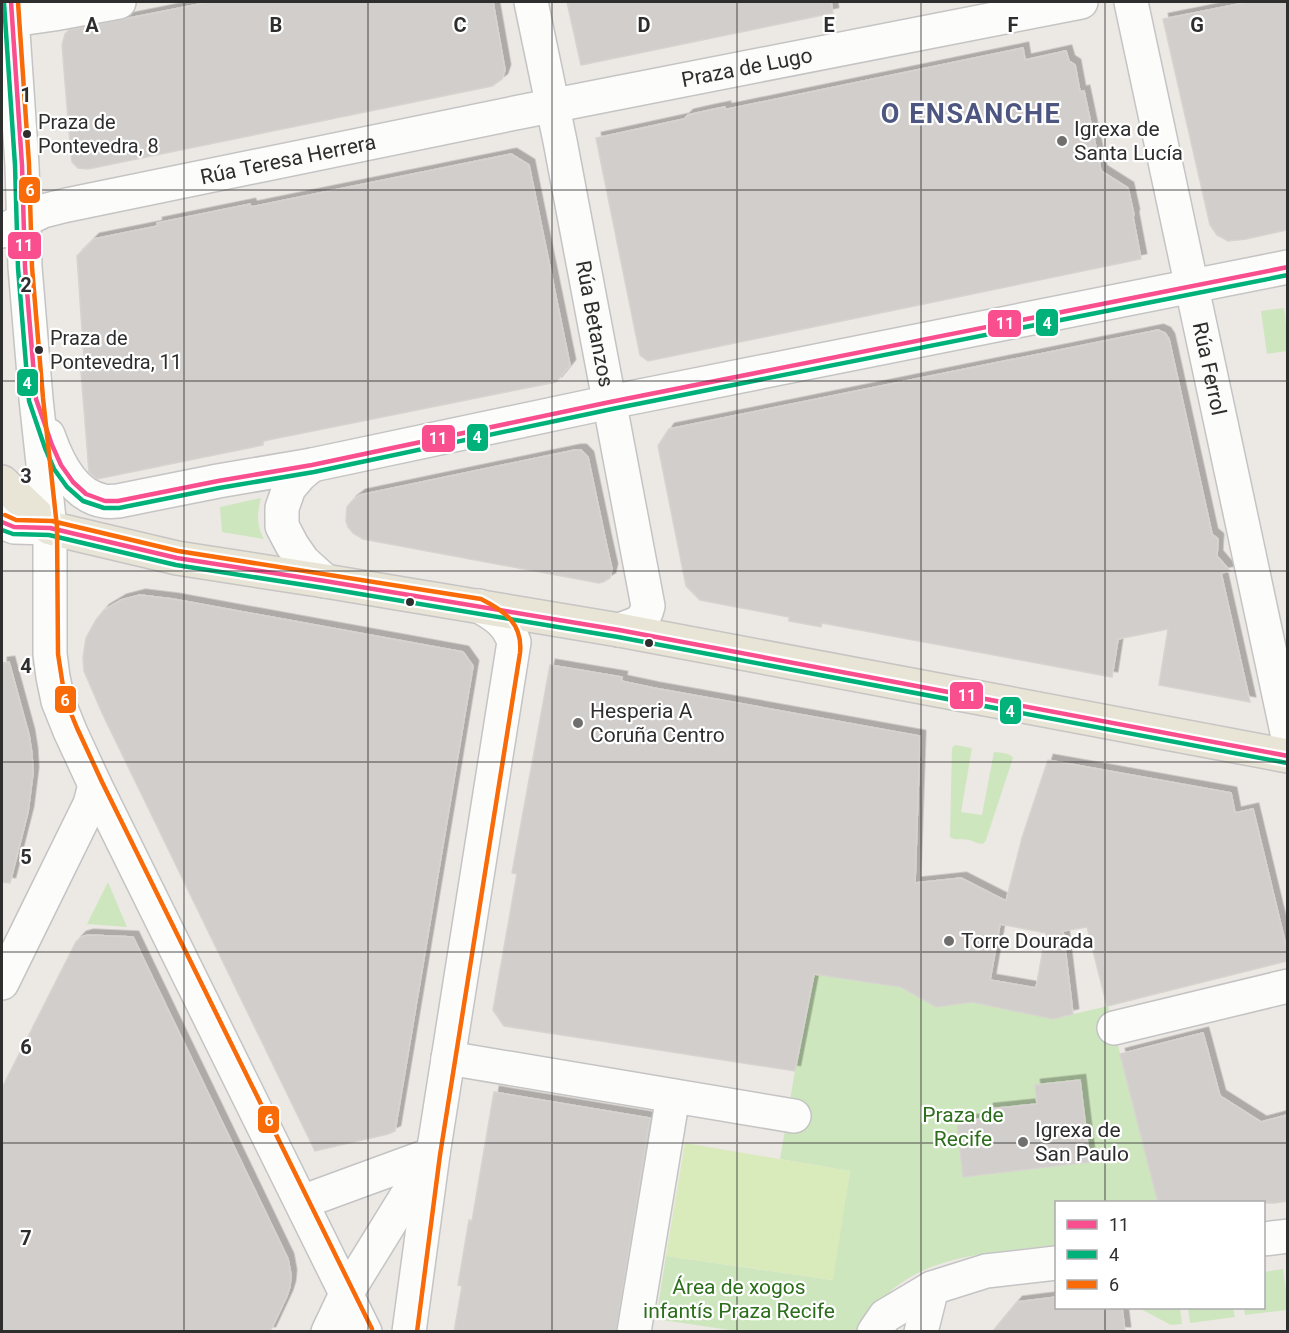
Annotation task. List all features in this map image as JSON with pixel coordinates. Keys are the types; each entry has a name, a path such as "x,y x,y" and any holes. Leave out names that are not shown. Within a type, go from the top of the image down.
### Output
{"main road":[{"path":"2,482 50,528 177,558 619,630 1287,756"}],"street":[{"path":"119,2 54,14 12,11 13,225 25,267 50,528 50,654 53,677 58,701 95,785 365,1332"},
{"path":"531,2 554,107"},
{"name":"Praza de Lugo","path":"554,107 1081,2"},
{"name":"Rúa Ferrol","path":"1131,2 1191,286 1275,617 1287,737"},
{"name":"Rúa Teresa Herrera","path":"13,225 43,211 67,205 554,107"},
{"name":"Rúa Betanzos","path":"554,107 648,606 646,615 641,621 619,630"},
{"path":"36,399 52,445 61,465 73,482 86,494 105,501 128,499 312,465 610,402 1287,267"},
{"path":"312,465 289,488 282,508 282,526 303,561 325,581"},
{"path":"2,522 14,527 50,528"},
{"path":"409,1332 433,1154 514,642 510,630 499,618 479,606"},
{"path":"2,983 90,804 95,785"},
{"path":"1114,1028 1287,986"},
{"path":"448,1058 794,1116"},
{"path":"634,1332 673,1096"},
{"path":"302,1202 433,1154"},
{"path":"328,1332 346,1294 433,1154"},
{"path":"1265,1239 1287,1236"},
{"path":"874,1332 885,1316 932,1288 986,1271 1055,1263"},
{"path":"921,1332 932,1288"}],"green space":[{"path":"1284,308 1287,351 1267,354 1261,311"},
{"path":"261,498 258,519 264,539 222,532 220,507"},
{"path":"955,745 972,748 961,812 982,815 994,752 1007,754 1013,758 983,844 950,837 952,748"},
{"path":"108,882 127,927 87,924"},
{"name":"Praza de Recife","path":"815,974 901,987 936,1007 972,1002 1053,1019 1108,1006 1157,1198 1161,1201 1055,1201 1055,1245 971,1256 929,1268 910,1277 888,1293 857,1331 736,1331 656,1319 666,1256 832,1280 850,1171 780,1159"},
{"path":"685,1143 850,1171 833,1280 666,1256"},
{"path":"1283,1269 1287,1310 1245,1315 1244,1309 1265,1309 1265,1272"},
{"path":"1141,1309 1180,1309 1182,1324 1171,1325"},
{"path":"1188,1309 1233,1309 1235,1317 1190,1323"}],"building":[{"path":"210,2 493,2 505,70 502,79 492,86 88,169 78,168 72,162 71,155 62,45 65,34 69,30"},
{"path":"567,2 831,2 833,13 581,65"},
{"path":"1249,2 1287,2 1287,230 1228,241 1217,235 1210,225 1163,19"},
{"path":"1023,48 1025,60 1066,51 1069,61 1075,65 1080,92 1084,91 1101,171 1128,188 1141,259 648,361 640,355 596,138 684,119 688,115 710,110 725,107 728,109"},
{"path":"511,154 529,165 570,365 556,382 263,441 263,445 97,479 89,472 80,359 84,359 77,256 94,239 158,226 157,223 250,204 251,207"},
{"path":"1158,330 1165,333 1169,339 1212,534 1218,539 1217,556 1230,571 1221,573 1250,702 1159,685 1168,629 1118,639 1112,677 822,623 821,627 789,621 789,617 700,600 686,586 658,446 669,429"},
{"path":"581,450 588,457 612,569 610,578 603,582 363,539 353,533 346,521 347,507 360,495"},
{"path":"140,595 463,652 473,666 395,1131 315,1151 103,715 84,671 86,638 104,610 121,600"},
{"path":"9,662 29,735 33,773 28,812 10,883 2,882 2,663"},
{"path":"550,665 622,677 621,681 654,688 920,736 915,883 961,878 1006,901 1022,838 1048,760 1231,793 1235,813 1253,809 1287,950 1287,961 1107,1006 1087,927 1063,931 1073,1014 1053,1019 972,1002 936,1007 901,987 814,974 795,1071 504,1026 493,1010 517,874 512,873","holes":["1000,924 1046,933 1036,988 990,980"]},
{"path":"88,935 133,937 288,1259 291,1275 290,1286 270,1332 2,1332 2,1088 76,942"},
{"path":"1203,1033 1220,1096 1261,1122 1287,1115 1287,1201 1265,1203 1265,1201 1157,1201 1120,1054"},
{"name":"Igrexa de San Paulo","path":"1080,1080 1090,1162 963,1177 957,1122 989,1118 988,1109 1037,1104 1035,1085"},
{"path":"494,1092 650,1118 616,1332 454,1332 462,1286 458,1285 469,1220 472,1221"},
{"path":"1055,1297 1055,1309 1122,1309 1125,1332 992,1332 1017,1302"}],"transit line":[{"name":"11","path":"11,2 22,165 25,267 36,399 61,465 73,482 86,494 105,501 118,501 312,465 610,402 1288,267"},
{"name":"6","path":"18,2 29,164 32,267 57,527 58,654 65,699 102,782 372,1329"},
{"name":"4","path":"4,3 15,165 18,268 29,401 54,469 67,487 83,501 104,508 119,508 314,472 612,409 1288,275"},
{"name":"6","path":"5,515 16,520 52,521 178,551 481,599 498,608 515,626 519,634 520,653 440,1155 417,1332"},
{"name":"11","path":"2,522 14,527 50,528 177,558 619,630 1288,756"},
{"name":"4","path":"2,530 13,534 49,535 176,565 618,637 1287,763"}],"place":[{"name":"Praza de Pontevedra, 8","path":"27,134"},
{"name":"Igrexa de Santa Lucía","path":"1062,141"},
{"name":"Praza de Pontevedra, 11","path":"39,350"},
{"name":"Hesperia A Coruña Centro","path":"578,723"},
{"name":"Torre Dourada","path":"949,941"},
{"name":"Igrexa de San Paulo","path":"1023,1142"}],"district":[{"name":"O ENSANCHE","path":"971,114"}],"park label":[{"name":"Área de xogos infantís Praza Recife","path":"739,1299"}]}
